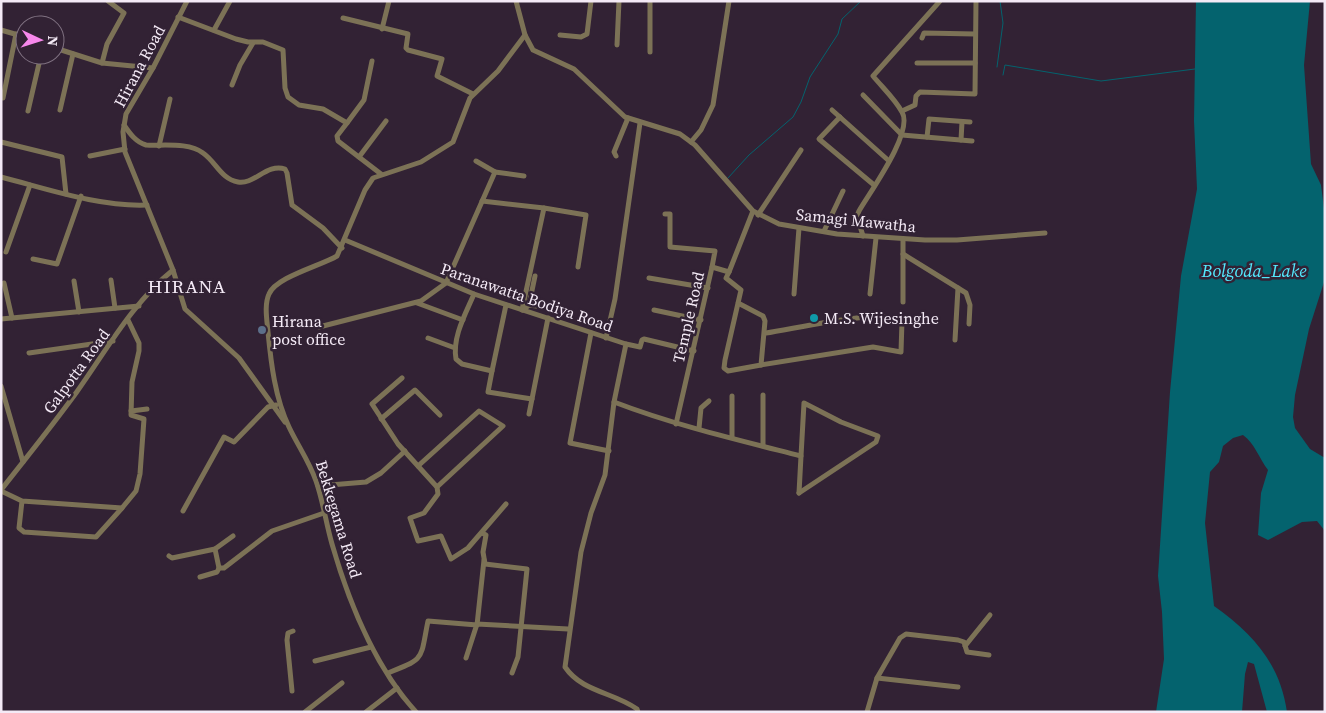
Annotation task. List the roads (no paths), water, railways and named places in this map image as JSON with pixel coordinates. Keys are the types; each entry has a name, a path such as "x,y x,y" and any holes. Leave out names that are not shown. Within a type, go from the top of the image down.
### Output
{"street":[{"path":"102,63 107,44 124,13 108,1"},
{"name":"Hirana Road","path":"186,1 153,68 126,114 124,124 141,143 159,146 190,147 203,152 226,178 236,182 247,181 272,169 284,169 288,173 292,205 322,228 342,248"},
{"path":"214,30 230,1"},
{"path":"382,29 389,1"},
{"path":"342,248 365,190 373,178 421,162 452,142 462,114 473,94 498,71 525,35 516,1"},
{"path":"560,35 581,37 586,34 591,1"},
{"path":"616,45 619,1"},
{"path":"650,1 650,52"},
{"path":"691,142 701,130 714,105 729,1"},
{"path":"864,236 857,216 902,135 904,121 902,111 873,76 940,1"},
{"path":"902,111 915,104 916,96 920,92 975,94 976,1"},
{"path":"178,17 254,43 263,42 283,50 285,88 292,102 323,109 347,123"},
{"path":"343,18 408,34 406,48 408,50 442,59 436,76 473,94"},
{"path":"1,30 15,34"},
{"path":"922,38 924,33 975,34"},
{"name":"Samagi Mawatha","path":"525,35 533,50 574,69 628,118 680,134 691,142 710,160 753,211 779,224 876,238 957,240 1045,234"},
{"path":"3,98 15,39"},
{"path":"232,85 240,65 254,43"},
{"path":"65,51 102,63 153,68"},
{"path":"60,110 73,54"},
{"path":"372,61 368,91 364,100 336,138 381,174"},
{"path":"917,63 975,63"},
{"path":"28,111 39,65"},
{"path":"864,95 902,135 972,142"},
{"path":"159,146 170,98"},
{"path":"832,110 888,161"},
{"path":"840,117 819,139 874,185"},
{"path":"616,156 614,152 628,118"},
{"path":"927,137 929,119 970,122"},
{"path":"359,157 386,121"},
{"path":"960,140 962,122"},
{"path":"606,338 616,299 640,123"},
{"path":"124,124 125,149 173,270 185,309 234,353 288,427"},
{"path":"1,142 62,157 66,194"},
{"path":"90,156 125,149"},
{"path":"758,215 801,150"},
{"path":"476,161 495,172 524,176"},
{"path":"319,327 416,302 446,283 495,172"},
{"path":"1,177 66,194 128,205 147,204"},
{"path":"6,252 30,184"},
{"path":"824,231 843,191"},
{"path":"33,260 57,264 81,196"},
{"path":"482,201 586,215 578,267"},
{"path":"522,310 544,208"},
{"name":"Temple Road","path":"676,424 712,267 729,272 753,211"},
{"path":"665,214 670,214 670,247 715,251 712,267"},
{"path":"794,294 799,228"},
{"path":"870,294 876,238"},
{"path":"903,239 903,302"},
{"name":"Paranawatta Bodiya Road","path":"345,240 474,294 626,344 614,402 606,475 591,513 581,552 568,629 565,667 571,677 587,687 623,699 637,709 638,712"},
{"name":"Bekkegama Road","path":"342,248 337,256 282,281 272,288 266,305 271,363 288,427 308,460 318,486 332,545 371,647 397,688 416,712"},
{"path":"903,254 958,288 969,298 969,324"},
{"name":"Galpotta Road","path":"1,490 60,415 156,284 173,270"},
{"path":"729,272 726,278 741,290 724,368 728,371 874,347 901,352 903,340 902,320 875,316 766,333"},
{"path":"522,310 529,305 535,276"},
{"path":"649,278 708,288"},
{"path":"111,280 116,308"},
{"path":"74,281 79,312"},
{"path":"4,283 12,318"},
{"path":"955,340 958,288"},
{"path":"474,294 463,320 455,348 456,359 462,364 492,371"},
{"path":"416,302 463,320"},
{"path":"738,303 763,316 766,333 761,365"},
{"path":"506,305 488,392 532,399"},
{"path":"529,305 558,309"},
{"path":"1,319 139,306"},
{"path":"654,310 701,320"},
{"path":"529,414 548,318"},
{"path":"22,501 19,528 24,532 96,537 136,491 140,474 144,419 131,415 132,382 139,343 128,320"},
{"path":"591,332 570,443 609,451"},
{"path":"428,338 455,348"},
{"path":"626,344 640,346 644,339 694,351"},
{"path":"29,353 113,341"},
{"path":"402,378 372,404 405,451 437,487 438,494 424,513 410,518 418,541 441,536 451,559 468,548 506,504"},
{"path":"1,386 23,462"},
{"path":"382,419 414,390 440,415"},
{"path":"762,395 763,446"},
{"path":"732,396 732,437"},
{"path":"699,428 701,408 709,401"},
{"path":"614,402 676,424 699,428 801,456"},
{"path":"804,403 841,422 878,436 876,442 799,494 801,456 804,403"},
{"path":"183,511 224,437 234,442 268,406 282,405"},
{"path":"131,411 147,409"},
{"path":"418,466 479,411 503,426 437,487"},
{"path":"318,486 366,482 381,472 405,451"},
{"path":"1,490 22,501 122,508"},
{"path":"200,577 217,572 219,568 224,568 272,531 324,513"},
{"path":"466,658 477,625 486,535 482,533"},
{"path":"169,556 172,558 215,550 233,536"},
{"path":"215,550 219,568"},
{"path":"484,560 485,564 527,569 518,657 512,673"},
{"path":"965,646 990,615"},
{"path":"388,673 414,662 421,656 428,621 521,628 568,629"},
{"path":"292,691 287,640 288,633 293,631"},
{"path":"867,712 877,678 900,638 906,634 958,640 964,642 967,652 989,655"},
{"path":"315,661 371,647"},
{"path":"877,678 958,687"},
{"path":"305,712 342,683"},
{"path":"366,712 397,688"}],"water":[{"name":"Bolgoda_Lake","path":"1196,1 1310,1 1304,65 1311,164 1321,185 1325,216 1325,279 1309,329 1295,395 1293,417 1295,428 1310,449 1325,458 1325,531 1317,521 1302,522 1268,540 1258,535 1261,493 1268,470 1254,447 1243,435 1233,438 1223,446 1219,462 1210,472 1205,523 1214,606 1252,638 1271,664 1283,694 1287,712 1267,712 1254,664 1248,662 1245,674 1242,712 1156,712 1164,659 1158,576 1170,392 1181,276 1197,189 1194,121"}],"waterway":[{"path":"728,178 749,155 793,117 810,77 838,34 842,19 861,1"},
{"path":"997,67 1003,23 1000,1"},
{"path":"1003,75 1005,65 1101,81 1195,69"}],"place":[{"name":"M.S. Wijesinghe","path":"814,318"},
{"name":"Hirana post office","path":"262,330"}],"district":[{"name":"HIRANA","path":"187,286"}]}
